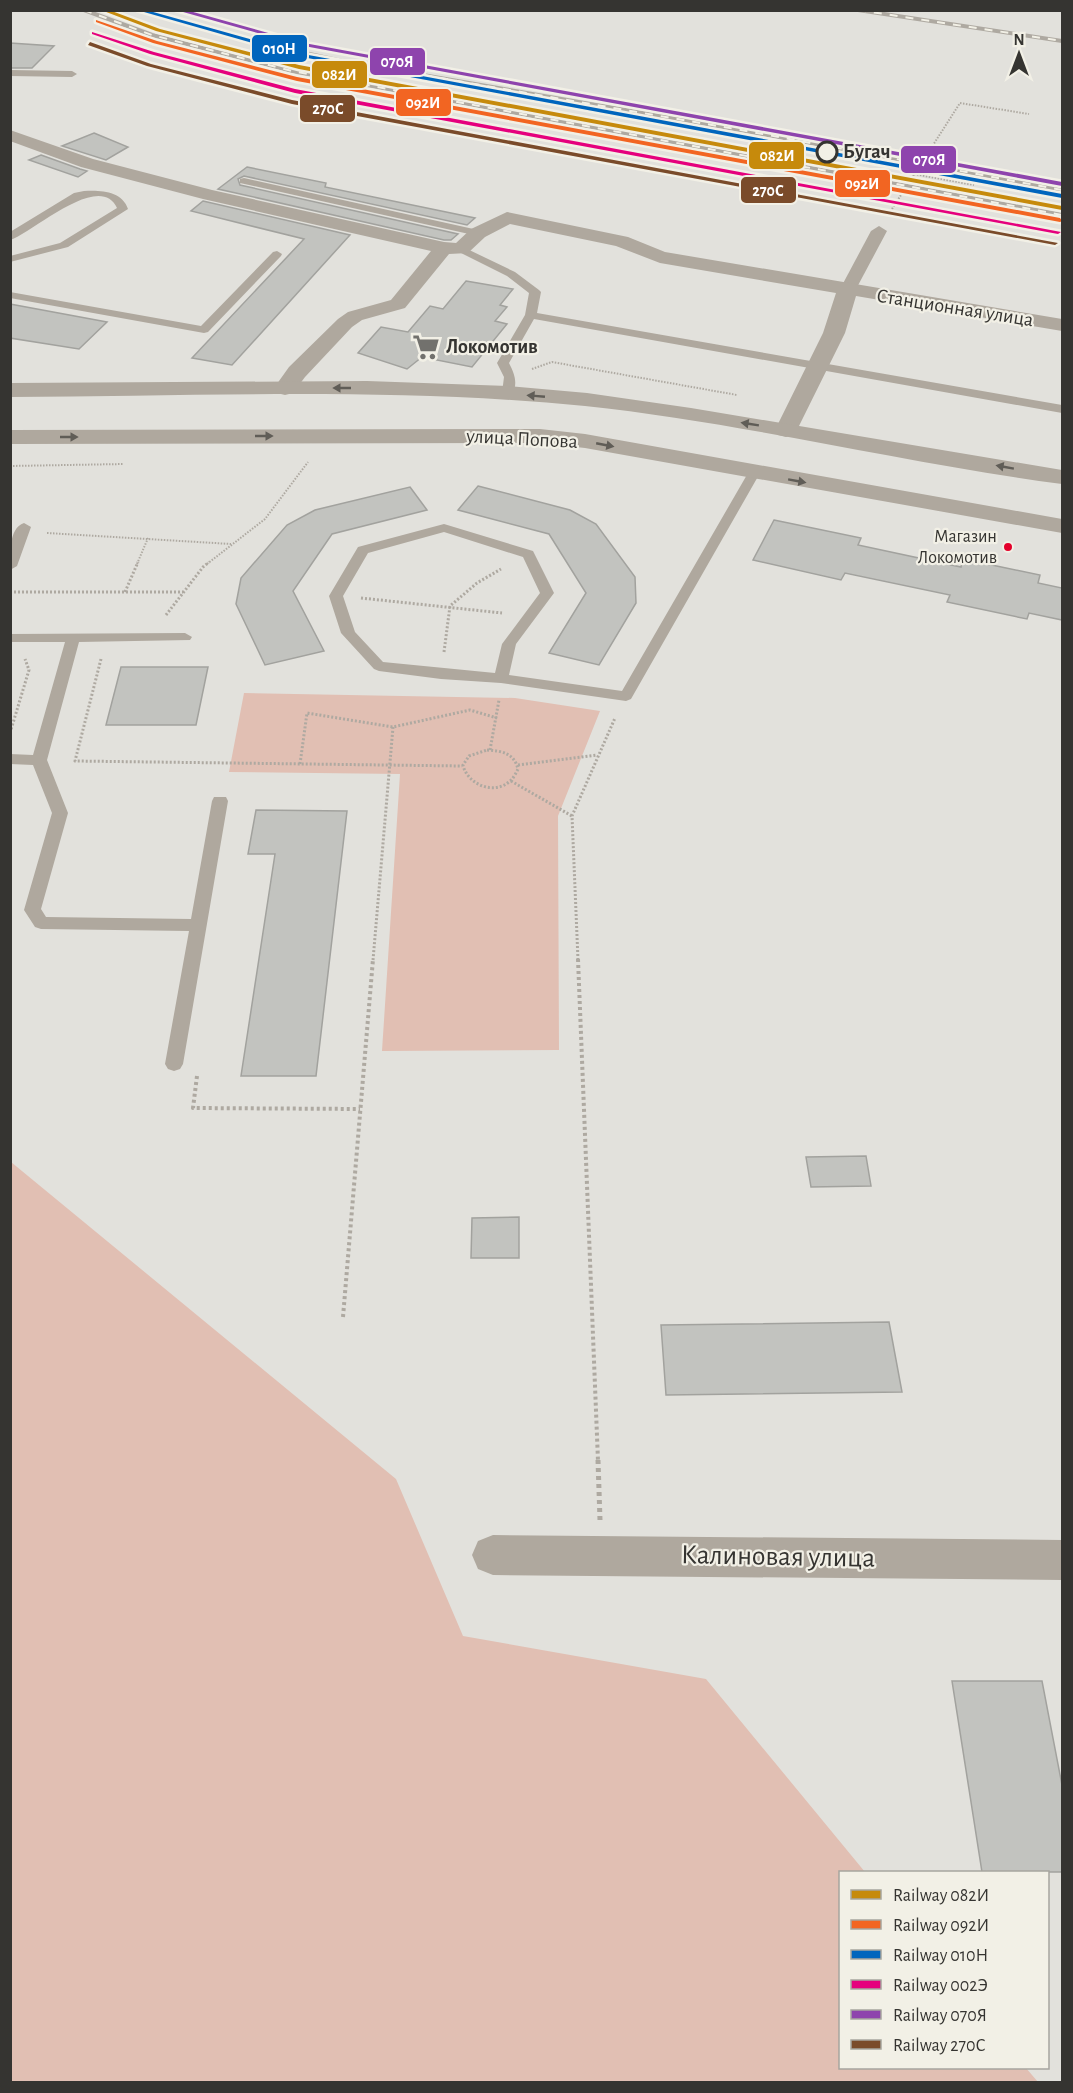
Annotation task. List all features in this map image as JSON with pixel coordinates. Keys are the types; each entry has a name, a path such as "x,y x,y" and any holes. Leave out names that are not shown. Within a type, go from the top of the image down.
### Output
{"street":[{"path":"10,135 87,163 210,195 452,248"},
{"name":"Станционная улица","path":"285,388 297,372 345,322 356,316 398,304 452,248 507,219 621,241 660,257 847,291 1062,325"},
{"path":"786,430 834,333 847,291 879,231"},
{"name":"улица Попова","path":"10,390 368,388 508,393 620,404 1062,477"},
{"name":"улица Попова","path":"10,437 540,436 585,441 754,473 1062,526"},
{"name":"Калиновая улица","path":"493,1555 1062,1560"}],"lane":[{"path":"10,73 72,74"},
{"path":"244,181 478,233"},
{"path":"10,237 78,195 89,193 118,199 123,204 123,209 64,245 10,259"},
{"path":"452,248 511,274 535,292 531,315 503,363 510,377 508,393"},
{"path":"10,294 204,330 277,255"},
{"path":"531,315 1062,409"},
{"path":"501,678 509,644 548,593 528,554 444,528 363,550 336,596 348,633 379,666 441,674 501,678 626,696 754,473"},
{"path":"10,566 23,530"},
{"path":"14,638 185,637"},
{"path":"73,638 39,760 60,813 32,910 41,923 198,925"},
{"path":"10,759 39,760"},
{"path":"174,1064 220,801"}],"path":[{"path":"892,209 960,103 1029,114"},
{"path":"914,174 974,185"},
{"path":"149,637 202,567 265,519 308,462"},
{"path":"23,530 231,544"},
{"path":"125,592 148,538"},
{"path":"441,674 450,606 477,583 528,554"},
{"path":"10,592 184,592"},
{"path":"336,596 450,606 531,617"},
{"path":"109,637 98,669 75,760 462,766"},
{"path":"10,733 29,670 14,638"},
{"path":"490,750 497,718 501,678"},
{"path":"602,1555 572,816 597,755 626,696"},
{"path":"300,764 307,713 393,727 470,710 497,718"},
{"path":"343,1317 393,727"},
{"path":"490,750 506,752 518,765 516,776 511,781 493,787 474,784 463,774 462,766 470,756 490,750"},
{"path":"518,765 597,755"},
{"path":"511,781 572,816"},
{"path":"174,1064 198,1077 193,1108 360,1109"}],"shaded area":[{"path":"244,693 515,698 600,711 558,816 559,1050 382,1051 400,774 229,772"},
{"path":"11,1162 396,1479 463,1636 706,1679 864,1871 839,1871 839,2069 1027,2069 1038,2082 11,2082"}],"building":[{"path":"10,43 54,46 32,68 10,68"},
{"path":"94,133 128,147 106,160 62,146"},
{"path":"41,155 87,171 78,177 29,160"},
{"path":"247,167 326,183 325,187 475,218 467,225 244,176 238,179 240,185 458,234 451,240 444,240 218,189"},
{"path":"203,201 350,235 232,365 192,358 304,239 191,211"},
{"path":"466,281 513,289 500,305 507,307 495,321 507,324 472,367 422,357 407,369 358,353 381,327 408,332 430,306 443,309"},
{"path":"10,304 107,322 79,349 10,338"},
{"path":"478,486 570,510 596,524 635,577 636,603 599,665 549,653 586,593 549,534 458,510"},
{"path":"410,487 427,510 332,534 293,591 324,651 265,665 236,604 241,578 287,525 315,510"},
{"path":"774,520 861,538 858,545 961,567 963,559 1040,575 1038,583 1062,588 1062,620 1029,613 1027,619 947,602 950,595 845,573 841,580 753,560"},
{"path":"121,667 208,667 196,725 106,725"},
{"path":"256,810 347,811 316,1076 241,1076 275,854 248,854"},
{"path":"866,1156 871,1186 811,1187 806,1157"},
{"path":"519,1217 519,1258 471,1258 472,1218"},
{"path":"889,1322 902,1392 666,1395 661,1325"},
{"path":"952,1681 1042,1681 1062,1785 1062,1872 982,1871"}],"railway":[{"path":"84,10 152,35 292,71 1062,215"},
{"path":"144,10 268,45 342,61 741,130 1062,190"},
{"path":"858,10 1062,41"}],"rail line":[{"name":"082И","path":"103,10 158,30 299,67 1062,208"},
{"name":"010Н","path":"139,10 302,55 1062,196"},
{"name":"070Я","path":"178,10 304,44 1062,184"},
{"name":"092И","path":"98,21 155,42 297,79 1060,220"},
{"name":"002Э","path":"94,33 152,53 295,91 1058,232"},
{"name":"270С","path":"90,44 149,65 292,102 1055,243"}],"place":[{"name":"Бугач","path":"827,152"},
{"name":"Локомотив","path":"426,347"},
{"name":"Магазин Локомотив","path":"1008,547"}]}
